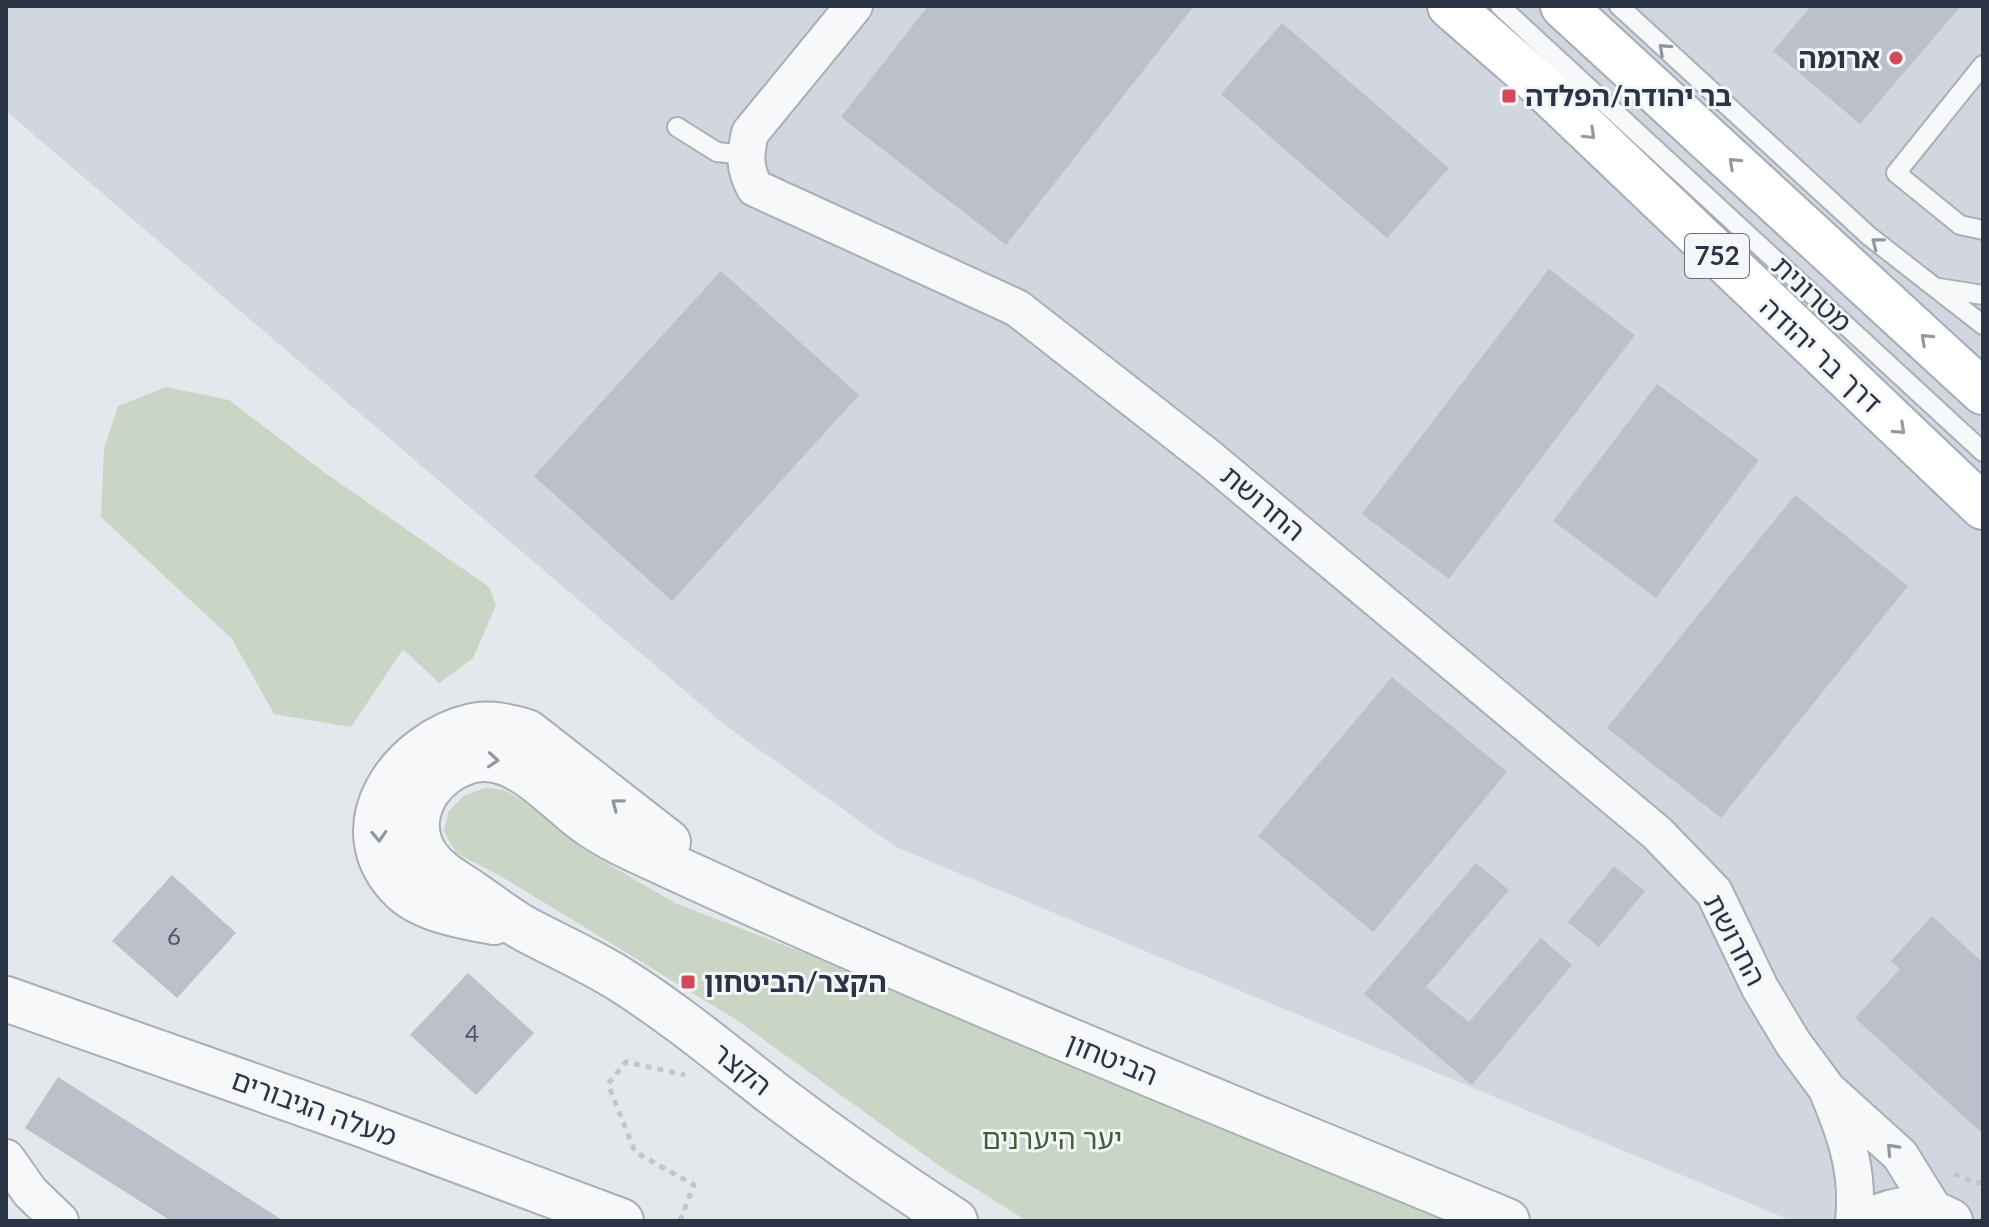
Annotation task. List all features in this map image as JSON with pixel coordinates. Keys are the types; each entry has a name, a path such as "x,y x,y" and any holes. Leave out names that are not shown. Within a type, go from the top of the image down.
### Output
{"main road":[{"name":"דרך בר יהודה","path":"1450,6 1535,80 1983,507"},
{"path":"1563,6 1983,392"}],"street":[{"path":"745,155 750,133 854,6"},
{"name":"החרושת","path":"745,155 746,172 755,188 1017,308 1209,458 1657,833 1714,892 1760,988 1793,1043 1827,1089 1900,1155 1951,1218"},
{"name":"הביטחון","path":"415,778 421,748 447,734 476,725 504,726 527,732 680,850 720,889 991,1010 1507,1221"},
{"name":"הקצר","path":"415,778 386,794 377,828 380,853 388,870 404,890 420,901 471,918 523,928 579,955 634,988 825,1132 955,1221"},
{"name":"מעלה הגיבורים","path":"6,999 361,1124 621,1221"},
{"name":"החרושת","path":"1827,1089 1846,1135 1855,1171 1854,1221"},
{"path":"6,1158 30,1192 60,1221"},
{"path":"1871,1221 1899,1210 1951,1218 1983,1217"}],"lane":[{"path":"1470,6 1535,80"},
{"name":"מטרונית","path":"1500,6 1983,452"},
{"path":"1619,6 1869,236 1983,325"},
{"path":"1983,65 1896,173 1960,225 1983,230"},
{"path":"677,127 717,152 745,155"},
{"path":"1935,287 1983,295"}],"path":[{"path":"679,1065 685,1075 626,1062 608,1084 635,1152 694,1185 680,1221"}],"shaded area":[{"path":"6,6 1983,6 1983,1221 1792,1221 896,847 726,726 6,111"}],"green space":[{"path":"166,387 229,400 321,470 489,587 496,605 473,658 439,683 403,649 351,727 274,714 232,639 101,517 104,449 118,406"},
{"name":"יער היערנים","path":"485,788 504,790 530,805 584,850 675,903 973,1018 1453,1221 1027,1221 944,1169 735,1019 504,878 456,853 444,831 448,812 464,796"}],"building":[{"path":"928,6 1194,6 1006,245 841,117"},
{"path":"1811,6 1961,6 1860,124 1773,51"},
{"path":"1282,23 1449,168 1387,238 1221,94"},
{"path":"1549,269 1635,335 1449,579 1362,514"},
{"path":"721,271 859,395 672,601 534,476"},
{"path":"1657,384 1759,460 1656,598 1553,521"},
{"path":"1795,495 1908,586 1721,818 1607,728"},
{"path":"1392,677 1507,772 1373,932 1258,836"},
{"path":"1476,863 1509,890 1426,987 1469,1022 1541,938 1572,965 1472,1085 1364,994"},
{"path":"1614,866 1645,891 1599,947 1568,922"},
{"path":"172,875 236,933 177,998 112,941"},
{"path":"1932,916 1983,963 1983,1134 1855,1018 1900,969 1891,961"},
{"path":"468,973 534,1033 476,1095 410,1035"},
{"path":"58,1077 284,1221 171,1221 25,1128"}],"place":[{"name":"ארומה","path":"1896,58"},
{"name":"בר יהודה/הפלדה","path":"1509,96"},
{"name":"הקצר/הביטחון","path":"688,982"}]}
